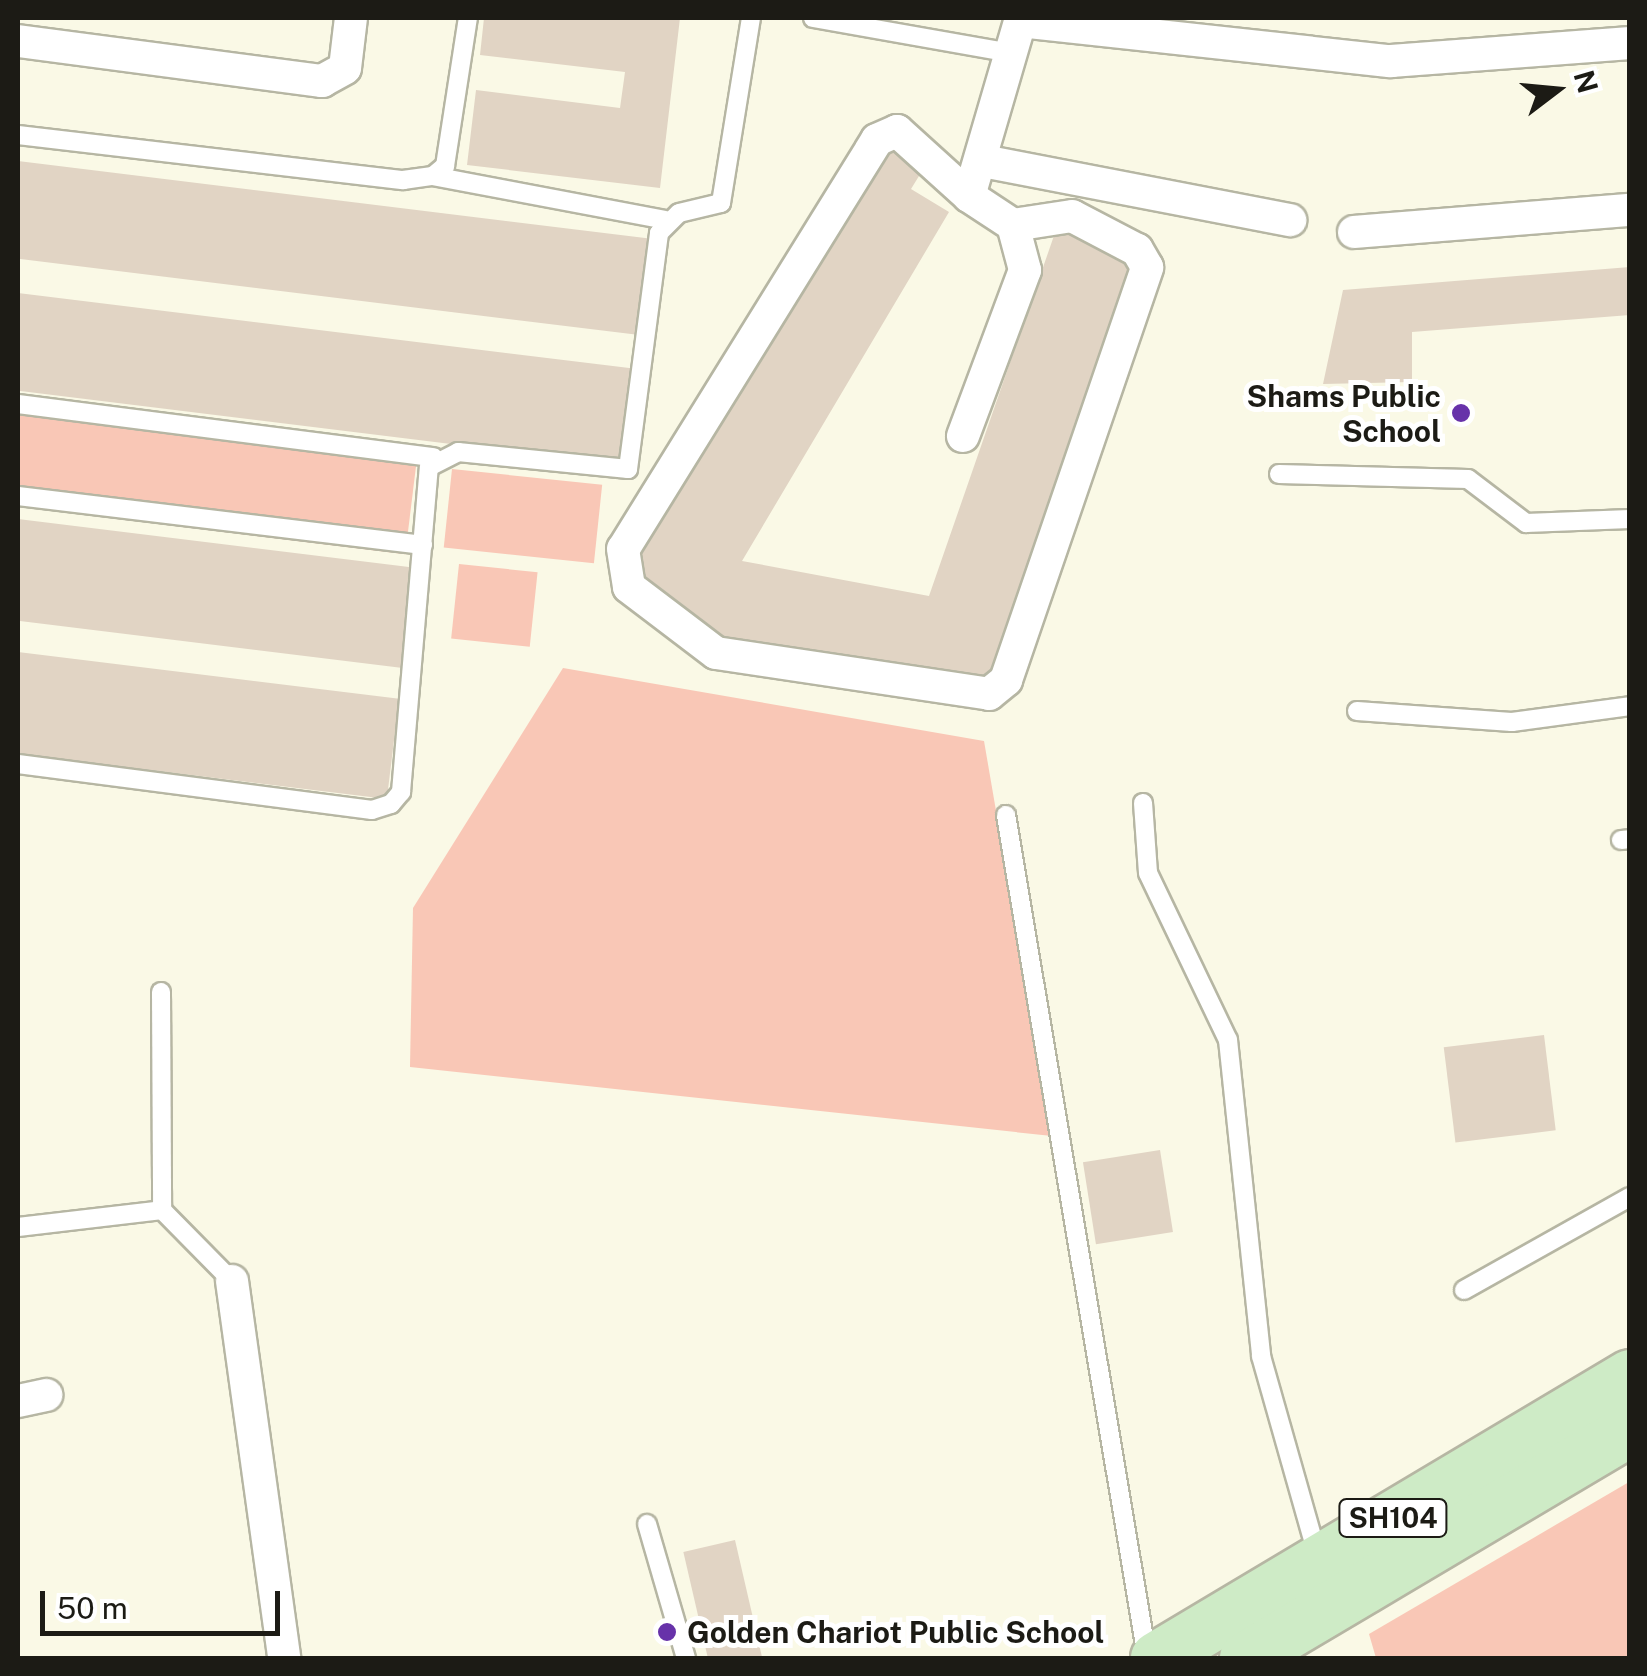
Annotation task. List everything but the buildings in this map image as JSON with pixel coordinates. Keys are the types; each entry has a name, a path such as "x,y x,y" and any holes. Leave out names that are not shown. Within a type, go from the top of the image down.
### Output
{"main road":[{"name":"SH104","path":"1157,1658 1630,1376"},
{"name":"SH104","path":"1246,1658 1630,1430"}],"street":[{"path":"18,41 322,81 345,68 352,18"},
{"path":"969,196 983,161 1018,31 1391,61 1630,43"},
{"path":"898,131 969,196 1013,224 1072,216 1137,250 1147,267 1006,680 989,694 716,652 628,587 623,549 877,140 898,131"},
{"path":"983,161 1290,220"},
{"path":"1354,232 1630,210"},
{"path":"963,436 1025,270 1013,224"},
{"path":"232,1281 284,1658"}],"lane":[{"path":"433,176 446,166 468,18"},
{"path":"18,135 403,180 433,176 665,220 721,204 752,18"},
{"path":"813,18 1018,31"},
{"path":"18,404 434,457 458,452 628,469 665,220"},
{"path":"18,764 359,808 391,804 400,792 434,457"},
{"path":"1280,474 1468,479 1526,523 1630,519"},
{"path":"18,496 423,545"},
{"path":"1357,711 1512,722 1630,706"},
{"path":"1142,803 1148,873 1228,1040 1261,1356 1319,1562"},
{"path":"1006,814 1147,1658"},
{"path":"161,992 162,1210 232,1281"},
{"path":"1464,1290 1630,1197"},
{"path":"18,1227 162,1210"},
{"path":"648,1524 686,1658"}],"shaded area":[{"path":"18,401 418,450 405,554 18,507"},
{"path":"452,469 602,485 594,563 444,548"},
{"path":"459,564 538,572 530,647 451,639"},
{"path":"563,668 984,741 1052,1136 410,1067 413,908"},
{"path":"1629,1482 1629,1658 1376,1658 1369,1634"}],"place":[{"name":"Shams Public School","path":"1461,413"},
{"name":"Golden Chariot Public School","path":"667,1632"}]}
